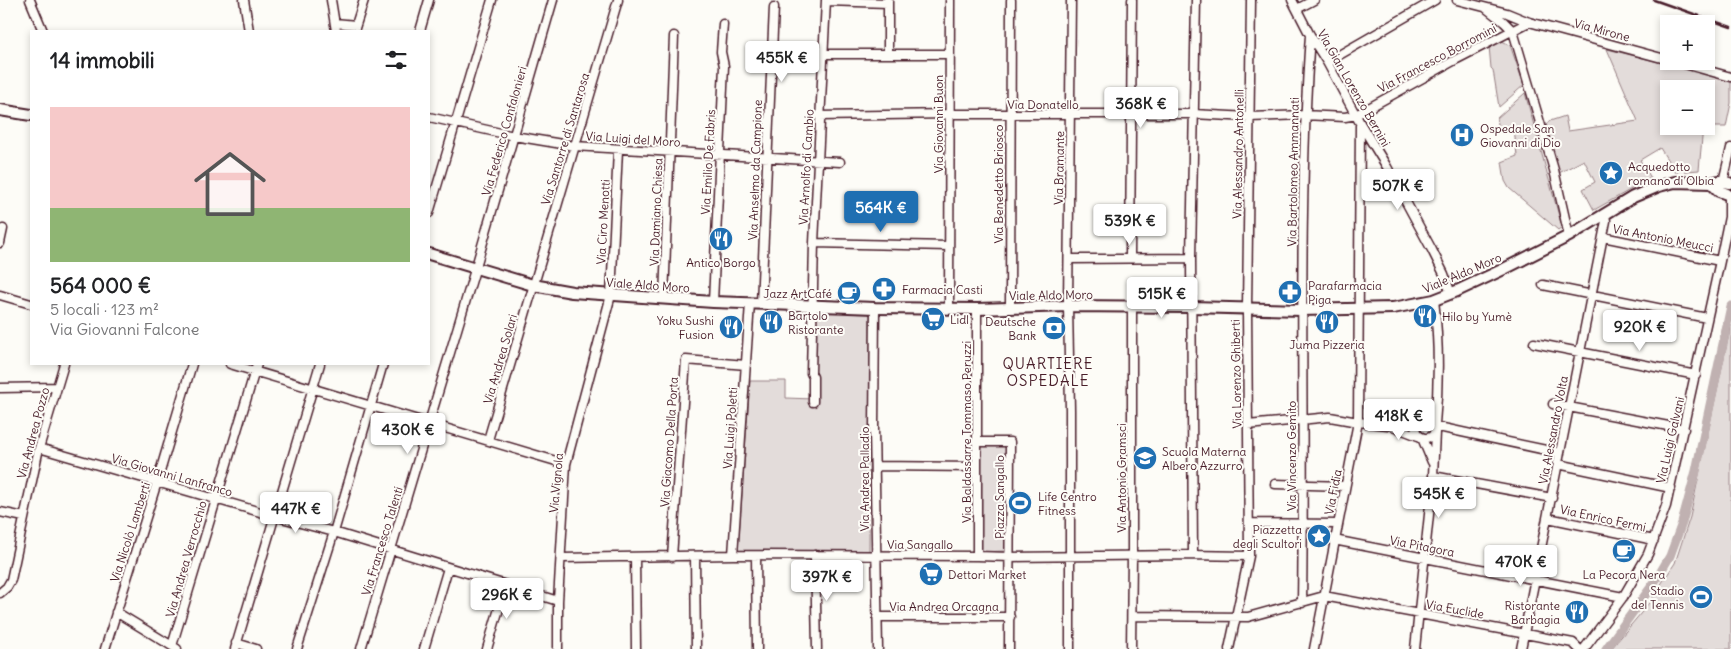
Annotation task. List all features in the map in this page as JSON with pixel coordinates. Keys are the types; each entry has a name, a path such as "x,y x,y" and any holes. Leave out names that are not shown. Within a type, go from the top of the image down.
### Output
{"main road":[{"path":"0,110 30,115"},
{"name":"Viale Aldo Moro","path":"430,254 533,285 572,292 713,302 875,308 977,309 1068,306 1302,310 1394,308 1434,300 1451,294 1569,236 1633,198 1659,186 1675,182 1728,182"},
{"path":"1728,182 1726,188 1729,195"},
{"path":"1711,183 1719,191 1729,195"}],"street":[{"path":"30,0 43,30"},
{"path":"244,0 249,30"},
{"path":"331,0 335,27 355,28 364,0"},
{"path":"420,30 429,0"},
{"path":"430,209 454,123 492,0"},
{"name":"Via Federico Confalonieri","path":"475,268 553,0"},
{"name":"Via Santorre di Santarosa","path":"533,285 618,0"},
{"name":"Via Giovanni Buon","path":"949,308 950,0"},
{"name":"Via Benedetto Briosco","path":"1010,308 1009,115 1011,0"},
{"name":"Via Bramante","path":"1070,649 1068,306 1071,0"},
{"path":"1130,258 1132,0"},
{"path":"1193,554 1191,258 1196,0"},
{"name":"Via Alessandro Antonelli","path":"1247,308 1251,0"},
{"name":"Via Gian Lorenzo Bernini","path":"1292,0 1432,250 1444,274 1451,294"},
{"path":"1297,9 1314,0"},
{"path":"1327,62 1435,0"},
{"name":"Via Mirone","path":"1457,0 1507,13 1529,22 1660,58"},
{"path":"826,1 888,1 888,53"},
{"name":"Via Arnolfo di Cambio","path":"813,402 813,377 811,373 814,243 826,1"},
{"name":"Via Anselmo da Campione","path":"756,304 767,158 774,7"},
{"path":"1486,8 1512,31 1554,170 1569,236"},
{"name":"Via Francesco Borromini","path":"1358,119 1457,59 1529,22"},
{"name":"Via Emilio De Fabris","path":"713,302 724,66 721,52 723,24"},
{"name":"Via Bartolomeo Ammannati","path":"1302,310 1304,115 1310,35"},
{"name":"Via Damiano Chiesa","path":"664,299 674,36"},
{"path":"823,54 949,54"},
{"path":"1706,70 1731,77"},
{"name":"Via Donatello","path":"819,116 1193,114 1249,117 1304,115 1358,119"},
{"name":"Via Luigi del Moro","path":"430,117 514,136 574,146 840,162"},
{"name":"Via Fidia","path":"1314,649 1358,422 1360,145 1358,119"},
{"path":"1360,145 1374,146"},
{"path":"1728,182 1731,148"},
{"name":"Via Ciro Menotti","path":"611,295 618,150"},
{"name":"Via Luigi Galvani","path":"1584,649 1623,597 1648,554 1671,488 1730,214 1729,195"},
{"name":"Via Alessandro Volta","path":"1521,649 1606,222 1604,216"},
{"path":"0,243 3,228"},
{"name":"Via Antonio Meucci","path":"1602,237 1720,261"},
{"path":"814,243 948,246"},
{"path":"1069,259 1191,258"},
{"name":"Via Francesco Talenti","path":"361,649 475,268"},
{"name":"Via Andrea Solari","path":"488,440 533,285"},
{"path":"1543,285 1707,318"},
{"path":"0,295 30,304"},
{"name":"Via Vignola","path":"558,649 558,600 562,558 566,464 611,295"},
{"path":"1415,649 1434,466 1438,399 1437,326 1434,300"},
{"name":"Via Luigi Poletti","path":"733,555 746,365 756,304"},
{"name":"Via Antonio Gramsci","path":"1131,649 1132,306"},
{"name":"Via Andrea Palladio","path":"875,308 878,649"},
{"name":"Via Lorenzo Ghiberti","path":"1229,649 1249,556 1247,308"},
{"name":"Via Baldassarre Tommaso Peruzzi","path":"976,556 977,309"},
{"name":"Via Vincenzo Gemito","path":"1302,310 1302,603"},
{"path":"1534,343 1696,375"},
{"name":"Via Giacomo Della Porta","path":"672,557 686,360 746,365"},
{"name":"Via Andrea Pozzo","path":"0,593 11,580 39,448 64,365"},
{"name":"Via Nicolò Lamberti","path":"105,649 192,365"},
{"path":"239,365 256,367 370,406 566,464"},
{"path":"256,649 235,646 320,365"},
{"path":"297,649 334,532 383,365"},
{"name":"Via Andrea Verrocchio","path":"175,648 216,499 256,367"},
{"path":"0,388 58,387"},
{"path":"1434,466 1415,428 1431,412 1438,399"},
{"path":"1553,404 1684,429"},
{"path":"1248,425 1330,417 1388,425 1420,437 1430,438 1435,428 1433,421 1422,419 1388,425"},
{"path":"1435,428 1443,428 1560,453"},
{"name":"Piazza Sangallo","path":"976,442 1010,442 1010,557"},
{"name":"Via Giovanni Lanfranco","path":"39,448 334,532 558,600"},
{"path":"1558,464 1671,488"},
{"path":"875,466 976,467"},
{"path":"1433,476 1552,498"},
{"path":"1275,484 1345,486"},
{"path":"0,512 24,517"},
{"name":"Via Enrico Fermi","path":"1548,518 1654,540"},
{"path":"1249,523 1338,524"},
{"name":"Via Pitagora","path":"1334,540 1535,578 1623,597"},
{"name":"Via Sangallo","path":"562,558 733,555 1010,557 1193,554 1249,556"},
{"path":"815,555 817,649"},
{"path":"695,556 696,649"},
{"path":"756,556 757,649"},
{"path":"635,557 636,649"},
{"path":"1009,649 1010,557"},
{"path":"424,649 448,568"},
{"path":"487,649 506,585"},
{"path":"1132,616 1248,617 1324,596"},
{"name":"Via Euclide","path":"1324,596 1573,643 1579,649"},
{"path":"116,612 175,648"},
{"name":"Via Andrea Orcagna","path":"878,617 1010,617"}],"shaded area":[{"path":"1500,40 1510,45 1524,85 1499,107 1493,70 1491,68 1489,46"},
{"path":"1607,49 1660,62 1660,70 1691,70 1731,80 1731,103 1726,127 1715,127 1715,80 1660,80 1660,135 1702,135 1699,170 1675,172 1660,148 1640,160 1651,178 1594,210 1583,189 1595,182 1584,160 1557,174 1544,126 1550,121 1565,116 1568,131 1638,121"},
{"path":"1525,93 1562,227 1558,230 1509,188 1505,181 1502,162 1517,156 1514,128 1499,130 1497,118"},
{"path":"815,311 870,312 869,551 738,551 750,381 786,381 786,398 813,399"},
{"path":"1731,325 1731,649 1611,649 1646,607 1675,563 1690,517"},
{"path":"1007,444 1006,551 981,552 980,445"}],"waterway":[{"path":"1606,649 1654,583 1670,556 1682,523 1696,471 1731,306"}],"railway":[{"path":"1654,0 1731,27"}],"place":[{"name":"Ospedale San Giovanni di Dio","path":"1462,135"},
{"name":"Acquedotto romano di Olbia","path":"1611,173"},
{"name":"Antico Borgo","path":"721,239"},
{"name":"Farmacia Casti","path":"884,289"},
{"name":"Parafarmacia Piga","path":"1290,292"},
{"name":"Jazz ArtCafé","path":"849,293"},
{"name":"Hilo by Yumè","path":"1425,316"},
{"name":"Lidl","path":"933,319"},
{"name":"Bartolo Ristorante","path":"771,322"},
{"name":"Juma Pizzeria","path":"1327,322"},
{"name":"Yoku Sushi Fusion","path":"731,327"},
{"name":"Deutsche Bank","path":"1054,328"},
{"name":"Scuola Materna Albero Azzurro","path":"1145,458"},
{"name":"Life Centro Fitness","path":"1020,503"},
{"name":"Piazzetta degli Scultori","path":"1319,536"},
{"name":"La Pecora Nera","path":"1624,551"},
{"name":"Dettori Market","path":"931,574"},
{"name":"Stadio del Tennis","path":"1701,597"},
{"name":"Ristorante Barbagia","path":"1577,612"}],"district":[{"name":"QUARTIERE OSPEDALE","path":"1048,372"}]}
